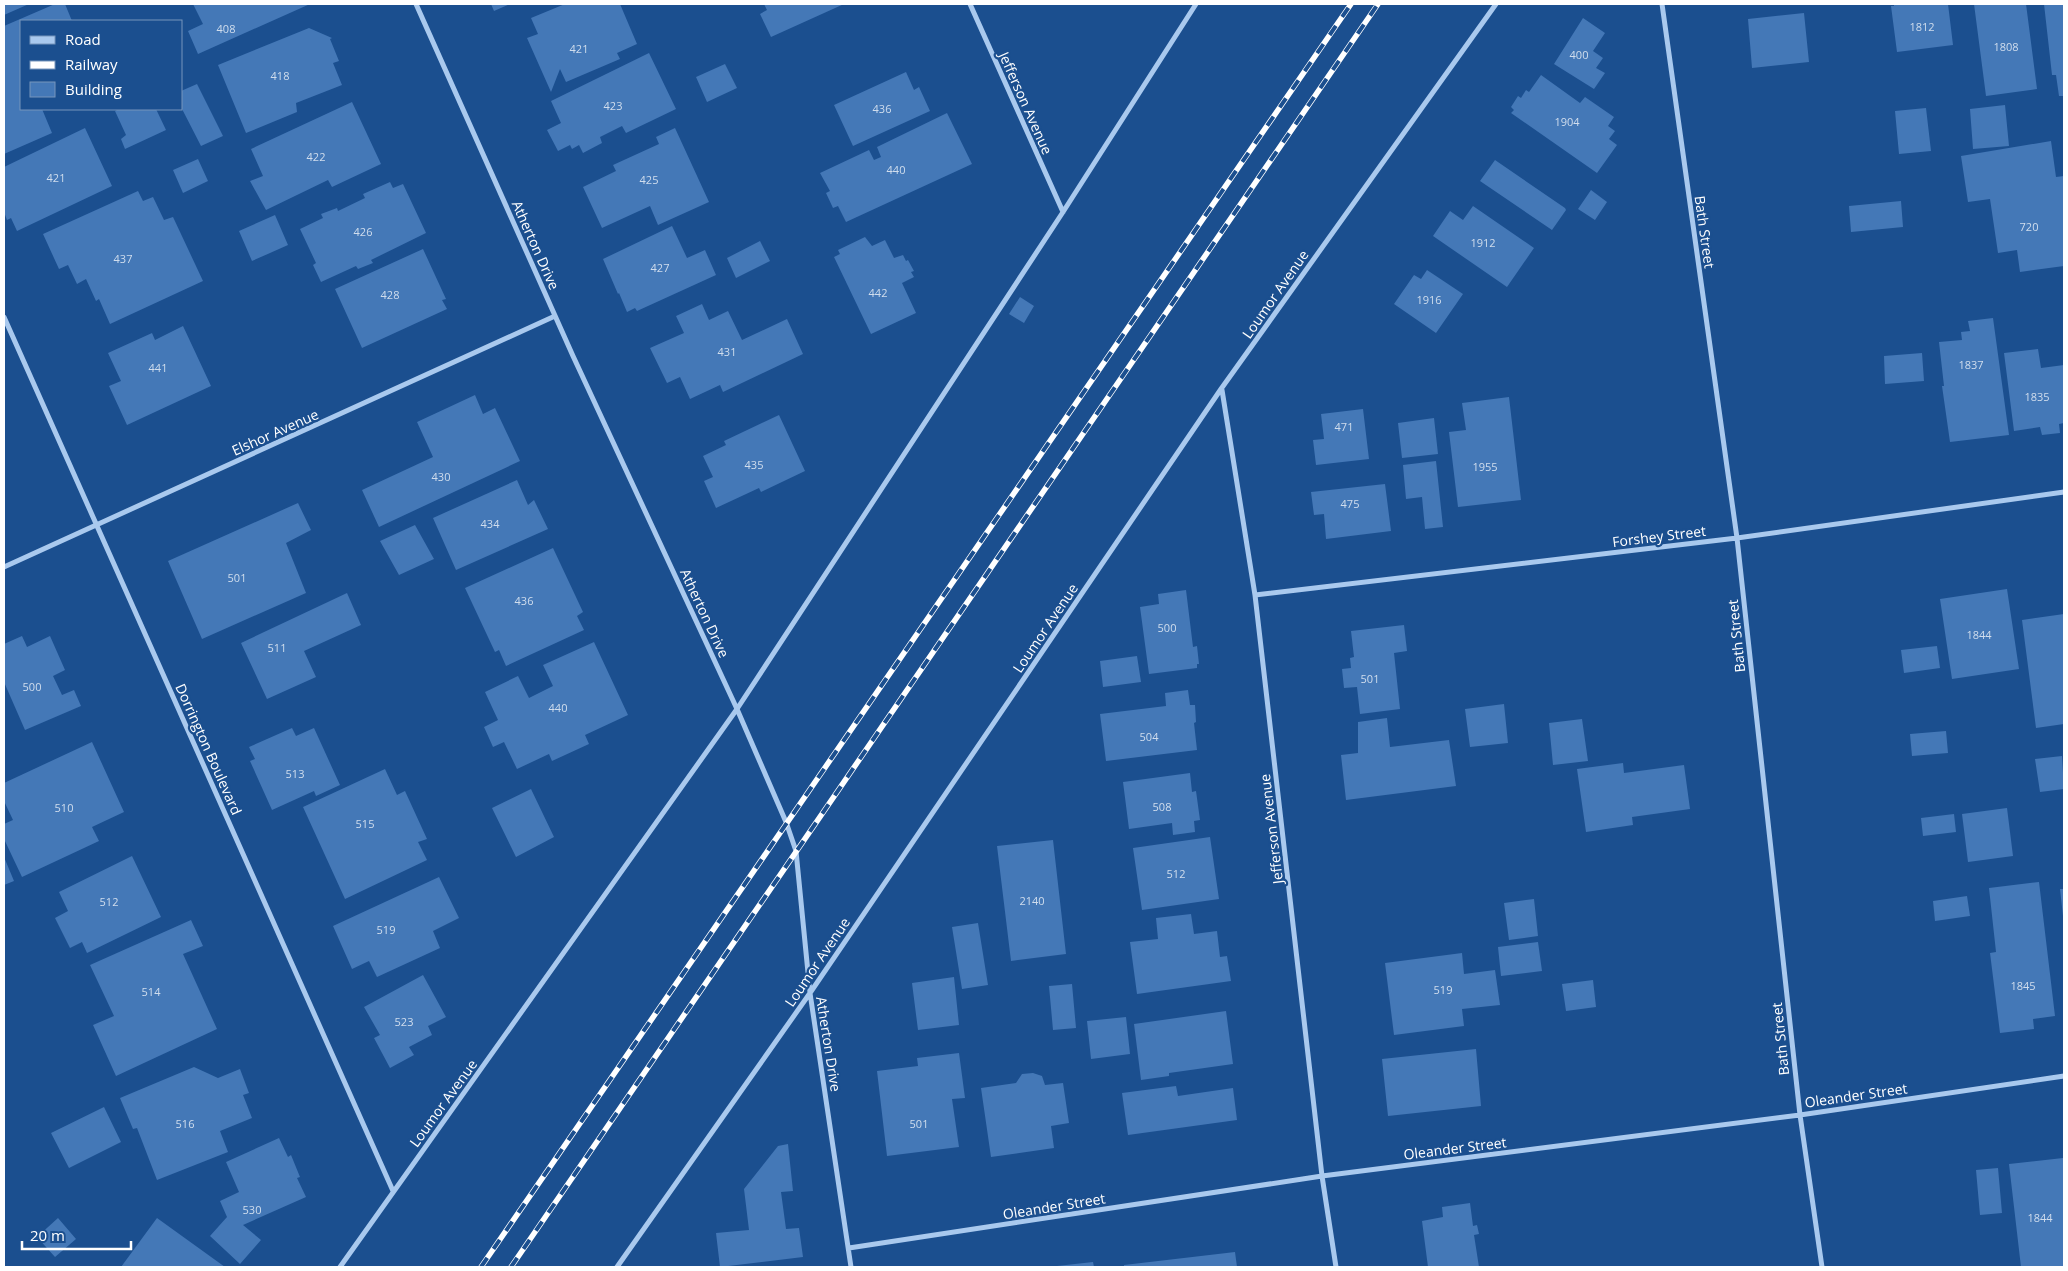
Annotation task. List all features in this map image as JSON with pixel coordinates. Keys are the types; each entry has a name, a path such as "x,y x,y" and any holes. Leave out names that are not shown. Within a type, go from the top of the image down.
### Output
{"street":[{"name":"Atherton Drive","path":"416,4 555,316 737,708 786,822 796,851 810,993 852,1267"},
{"name":"Jefferson Avenue","path":"970,4 1063,212"},
{"name":"Loumor Avenue","path":"340,1267 737,708 1063,212 1196,4"},
{"name":"Loumor Avenue","path":"617,1267 810,993 1222,389 1496,4"},
{"name":"Bath Street","path":"1662,4 1737,538 1800,1114 1822,1267"},
{"name":"Elshor Avenue","path":"4,567 555,316"},
{"name":"Dorrington Boulevard","path":"4,317 393,1191"},
{"name":"Jefferson Avenue","path":"1222,389 1255,595 1322,1176 1336,1267"},
{"name":"Forshey Street","path":"1255,595 1737,538 2064,492"},
{"name":"Oleander Street","path":"849,1248 1322,1176 1800,1114 2064,1076"}],"building":[{"path":"4,4 29,4 4,15"},
{"path":"55,4 65,4 72,20 20,20 20,110 42,110 52,133 4,154 4,26"},
{"path":"193,4 310,4 198,54 188,31 203,24"},
{"path":"491,4 510,4 494,11"},
{"path":"565,4 620,4 637,44 617,53 620,59 566,82 560,69 551,92 527,38 538,34 531,18"},
{"path":"764,4 844,4 771,37 760,14 767,10"},
{"path":"1894,4 1948,4 1953,45 1897,52 1891,6 1894,6"},
{"path":"1974,4 2026,4 2037,89 1986,96"},
{"path":"2044,4 2064,4 2064,96 2059,96 2056,75 2052,75"},
{"path":"1804,13 1809,62 1752,68 1748,19"},
{"path":"1583,18 1605,33 1593,51 1603,58 1596,68 1605,73 1594,89 1554,64"},
{"path":"309,28 332,38 330,39 339,61 333,63 342,85 296,103 297,112 246,133 218,65"},
{"path":"649,53 676,109 626,133 622,126 600,137 602,143 583,153 579,145 572,149 570,145 558,151 547,130 561,123 551,101"},
{"path":"725,64 737,88 707,102 696,77"},
{"path":"906,72 914,90 919,87 930,111 853,146 834,105"},
{"path":"1541,75 1580,103 1585,97 1614,117 1608,126 1615,131 1609,139 1617,145 1597,173 1511,113 1514,110 1511,107 1518,96 1521,98 1526,90 1529,92"},
{"path":"197,84 223,136 201,146 182,109 182,91"},
{"path":"352,102 381,164 332,187 328,180 266,210 250,181 263,176 251,149"},
{"path":"2005,105 2009,146 1973,149 1970,109"},
{"path":"1926,108 1931,151 1899,154 1895,111"},
{"path":"156,110 166,130 125,149 121,139 126,135 115,111"},
{"path":"947,113 972,164 846,222 838,206 833,208 826,193 830,191 820,173 869,150 874,160 881,157 877,147"},
{"path":"85,128 112,186 17,231 11,218 7,220 4,212 4,167"},
{"path":"675,128 709,202 658,225 650,206 602,228 583,187 616,171 613,165 659,144 656,137"},
{"path":"2051,141 2056,177 2064,176 2064,266 2020,272 2017,250 1998,253 1990,199 1968,202 1961,156"},
{"path":"198,159 208,181 183,193 173,170"},
{"path":"1495,160 1565,208 1566,210 1552,230 1480,181"},
{"path":"390,182 393,188 403,184 426,233 371,260 373,263 358,269 356,266 321,282 313,265 316,263 300,229 323,218 321,214 337,208 338,211 365,198 363,194"},
{"path":"1591,190 1607,202 1595,220 1578,209"},
{"path":"138,191 143,201 153,197 164,220 173,217 203,281 110,324 99,299 96,301 86,279 77,284 68,265 59,269 43,234"},
{"path":"1901,201 1903,227 1851,232 1849,206"},
{"path":"1473,206 1534,248 1507,287 1433,236 1450,211 1463,220"},
{"path":"275,215 288,245 252,261 239,231"},
{"path":"672,226 687,258 705,250 716,275 637,311 635,308 627,312 603,259"},
{"path":"865,237 872,246 885,240 894,258 903,255 914,271 911,272 914,277 902,283 916,313 871,334 834,257 840,254 838,250"},
{"path":"760,241 770,261 736,278 727,258"},
{"path":"423,249 446,299 442,300 447,309 362,348 335,289"},
{"path":"1427,270 1463,294 1436,333 1394,304 1414,275 1421,279"},
{"path":"1020,297 1034,306 1024,323 1009,314"},
{"path":"702,304 709,320 728,311 742,340 787,319 803,354 723,392 720,385 690,399 680,377 667,383 650,348 684,333 676,316"},
{"path":"1993,318 2009,435 1950,442 1942,386 1944,386 1939,342 1962,340 1961,332 1970,331 1968,321"},
{"path":"183,326 211,386 127,425 109,386 121,381 108,353 152,333 155,340"},
{"path":"2038,349 2041,368 2064,365 2064,423 2059,424 2060,433 2042,435 2040,427 2014,431 2004,353"},
{"path":"1922,353 1924,381 1885,384 1884,356"},
{"path":"475,395 483,414 495,408 520,461 379,527 362,490 433,457 417,422"},
{"path":"1509,397 1521,500 1458,507 1449,432 1466,430 1462,403"},
{"path":"1363,409 1369,459 1316,465 1313,440 1324,439 1321,414"},
{"path":"779,415 805,471 761,492 759,488 716,508 704,481 713,477 703,456 726,445 724,441"},
{"path":"1434,418 1438,454 1402,458 1398,423"},
{"path":"1436,461 1443,527 1425,529 1422,497 1406,499 1403,465"},
{"path":"517,480 528,505 534,500 548,529 456,570 433,518"},
{"path":"1385,484 1391,531 1326,539 1324,514 1314,515 1311,492"},
{"path":"298,503 311,530 286,543 306,593 202,639 168,561"},
{"path":"415,525 434,559 399,575 380,541"},
{"path":"553,548 583,612 577,616 584,630 506,666 499,650 495,652 465,588"},
{"path":"2007,589 2019,669 1952,679 1940,599"},
{"path":"1186,590 1193,647 1197,646 1199,664 1197,664 1197,668 1149,674 1140,607 1159,604 1158,594"},
{"path":"347,593 361,625 304,651 316,677 267,699 241,643"},
{"path":"2064,614 2064,724 2036,728 2022,620"},
{"path":"1404,625 1407,651 1394,653 1400,709 1360,714 1357,687 1344,688 1342,669 1351,668 1350,658 1354,657 1351,631"},
{"path":"22,636 27,647 50,636 65,670 53,676 62,695 74,690 81,706 25,730 4,682 4,644"},
{"path":"594,642 628,715 585,735 589,744 552,761 549,754 517,769 504,742 493,747 484,727 498,720 485,692 518,676 529,698 553,686 543,665"},
{"path":"1937,646 1940,668 1904,673 1901,650"},
{"path":"1137,656 1141,682 1103,687 1100,661"},
{"path":"1188,690 1190,705 1195,705 1196,722 1194,723 1197,750 1106,761 1100,714 1166,706 1165,693"},
{"path":"1504,704 1508,743 1470,747 1465,709"},
{"path":"1387,718 1390,747 1449,740 1456,786 1346,800 1341,755 1358,753 1358,722"},
{"path":"1582,719 1588,761 1553,765 1549,723"},
{"path":"292,728 296,736 314,728 340,785 316,796 314,791 272,810 250,761 255,759 249,747"},
{"path":"1946,731 1948,753 1912,756 1910,734"},
{"path":"92,742 124,812 92,827 99,841 22,877 4,839 4,824 13,820 4,801 4,783"},
{"path":"2062,756 2064,789 2040,792 2035,759"},
{"path":"1623,763 1624,773 1684,765 1690,809 1632,817 1633,825 1586,832 1577,769"},
{"path":"385,769 397,795 405,791 427,839 418,842 427,860 345,899 303,807"},
{"path":"1190,773 1192,792 1196,791 1200,820 1194,821 1195,832 1173,835 1172,823 1129,829 1123,782"},
{"path":"531,789 554,837 516,857 492,808"},
{"path":"2007,808 2013,856 1968,862 1962,814"},
{"path":"1954,814 1956,832 1923,836 1921,818"},
{"path":"1210,837 1219,899 1142,910 1133,848"},
{"path":"1053,840 1066,954 1011,961 997,846"},
{"path":"132,856 161,917 87,953 82,942 70,948 55,918 68,911 59,892"},
{"path":"4,857 14,881 4,885"},
{"path":"439,877 459,918 433,931 440,948 377,977 369,961 352,969 333,926"},
{"path":"2039,882 2055,1016 2033,1019 2034,1029 2000,1033 1990,953 1996,952 1989,888"},
{"path":"2060,889 2064,889 2064,916 2063,916"},
{"path":"1967,896 1970,916 1935,921 1933,901"},
{"path":"1534,899 1538,936 1509,940 1504,903"},
{"path":"1191,914 1194,934 1217,931 1220,957 1227,956 1231,981 1137,994 1130,942 1158,939 1156,918"},
{"path":"191,920 203,946 183,954 217,1029 116,1076 93,1025 114,1016 90,965"},
{"path":"978,923 988,985 962,989 952,927"},
{"path":"1538,942 1542,971 1501,976 1498,947"},
{"path":"1462,953 1464,974 1495,970 1500,1005 1462,1009 1464,1026 1394,1035 1385,963"},
{"path":"423,975 446,1017 428,1026 432,1035 409,1047 414,1055 390,1068 374,1038 380,1035 364,1007"},
{"path":"954,977 959,1025 918,1030 912,983"},
{"path":"1593,980 1596,1007 1566,1011 1562,984"},
{"path":"1072,984 1076,1028 1053,1030 1049,986"},
{"path":"1226,1011 1233,1064 1169,1073 1169,1076 1141,1080 1134,1024"},
{"path":"1126,1017 1130,1054 1091,1059 1087,1021"},
{"path":"1476,1049 1481,1106 1388,1116 1382,1059"},
{"path":"959,1053 965,1098 952,1099 959,1147 887,1156 877,1071 918,1066 917,1058"},
{"path":"194,1067 218,1078 240,1069 249,1093 243,1095 252,1118 220,1131 228,1152 157,1180 137,1128 133,1129 120,1098"},
{"path":"1033,1073 1042,1076 1045,1085 1063,1083 1069,1123 1051,1126 1054,1148 991,1157 981,1088 1016,1083 1022,1074"},
{"path":"1176,1086 1178,1096 1233,1088 1237,1120 1128,1135 1122,1093"},
{"path":"104,1107 121,1142 69,1168 51,1133"},
{"path":"279,1138 288,1157 291,1155 300,1177 297,1178 306,1197 243,1225 261,1240 240,1264 210,1236 227,1217 220,1201 239,1192 226,1162"},
{"path":"788,1144 793,1191 781,1192 786,1229 799,1228 803,1257 720,1267 716,1233 749,1230 744,1189 778,1146"},
{"path":"2063,1158 2064,1267 2021,1267 2009,1164"},
{"path":"1998,1168 2002,1213 1980,1215 1976,1170"},
{"path":"1470,1203 1473,1226 1477,1225 1479,1234 1474,1235 1479,1267 1428,1267 1422,1221 1443,1217 1442,1207"},
{"path":"58,1218 76,1239 55,1257 37,1237"},
{"path":"157,1218 225,1267 121,1267"},
{"path":"1235,1252 1237,1267 1124,1267 1124,1265"},
{"path":"1093,1262 1094,1267 1057,1267 1057,1266"}],"railway":[{"path":"481,1267 1351,4"},
{"path":"511,1267 1378,4"}]}
